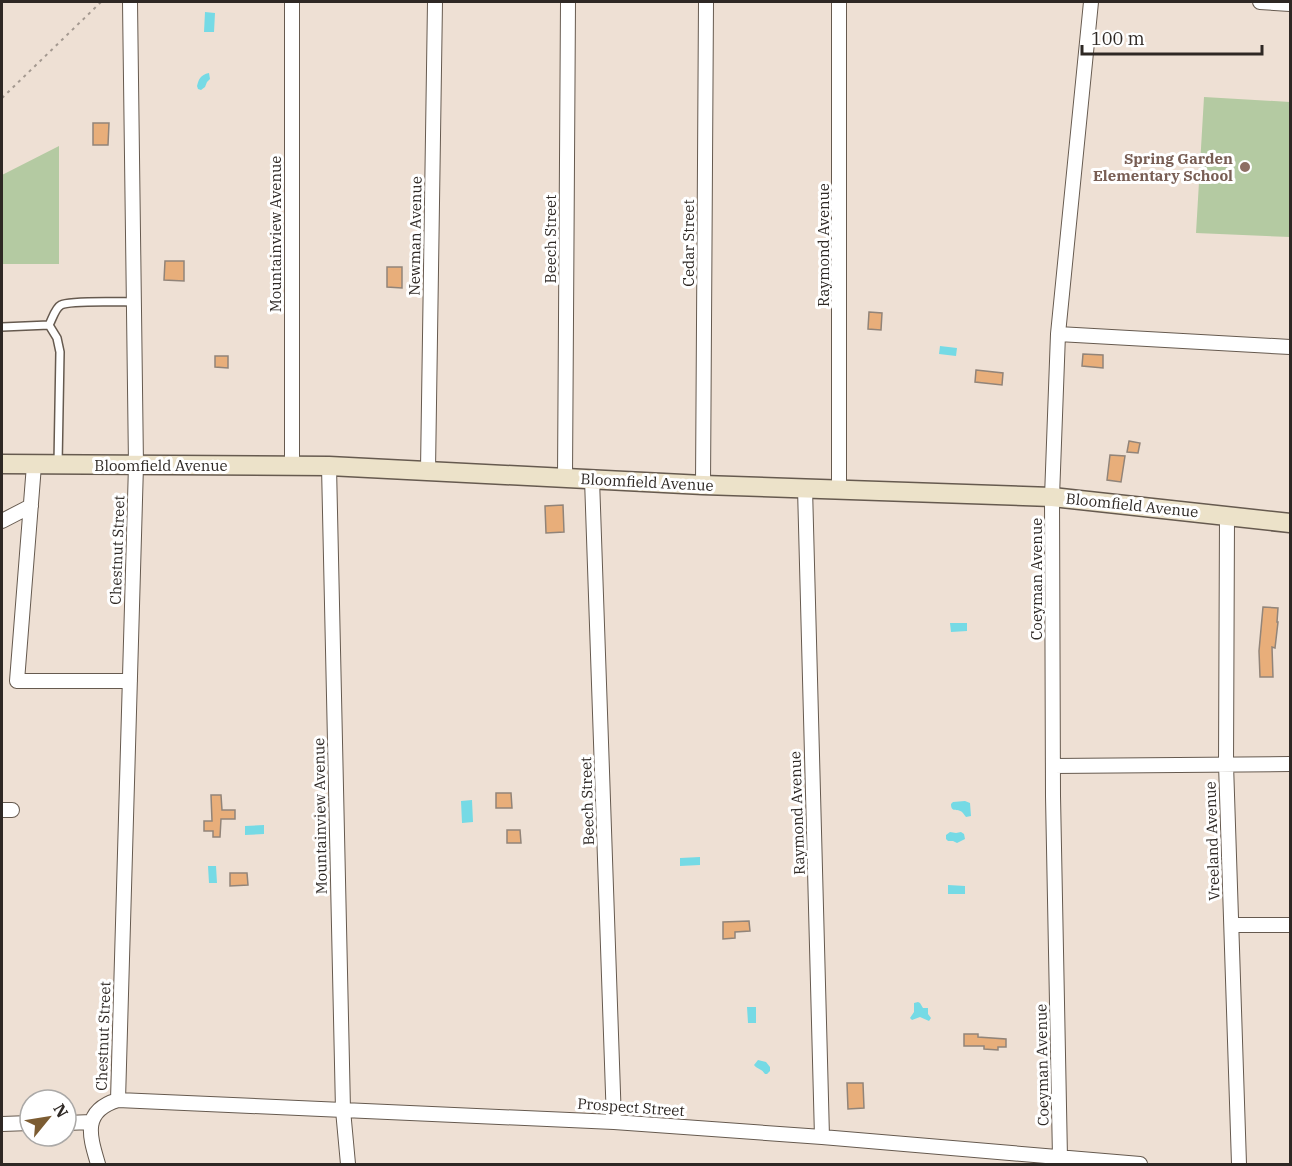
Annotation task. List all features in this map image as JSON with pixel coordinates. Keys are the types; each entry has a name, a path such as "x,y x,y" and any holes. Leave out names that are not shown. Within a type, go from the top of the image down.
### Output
{"street":[{"name":"Chestnut Street","path":"118,1100 136,465 130,2"},
{"name":"Mountainview Avenue","path":"292,2 292,466"},
{"name":"Newman Avenue","path":"428,470 435,2"},
{"name":"Beech Street","path":"565,477 568,2"},
{"name":"Cedar Street","path":"703,485 706,2"},
{"name":"Raymond Avenue","path":"839,2 839,489"},
{"name":"Coeyman Avenue","path":"1060,1158 1053,766 1052,497 1058,334 1091,2"},
{"path":"1260,2 1290,4"},
{"path":"1058,334 1290,347"},
{"name":"Bloomfield Avenue","path":"2,464 329,466 703,485 1052,497 1290,523"},
{"path":"34,465 17,681 130,681"},
{"name":"Mountainview Avenue","path":"329,466 343,1110 348,1164"},
{"name":"Beech Street","path":"592,479 614,1122"},
{"name":"Raymond Avenue","path":"805,488 822,1137"},
{"path":"2,521 31,506"},
{"name":"Vreeland Avenue","path":"1227,516 1226,764 1239,1164"},
{"path":"1053,766 1290,764"},
{"path":"1232,925 1290,924"},
{"path":"98,1164 90,1138 92,1122 104,1106 118,1100"},
{"name":"Prospect Street","path":"118,1100 614,1122 1140,1164"},
{"path":"78,1123 92,1122"},
{"path":"2,1124 18,1123"}],"lane":[{"path":"49,325 62,304 134,302"},
{"path":"2,327 49,325"},
{"path":"49,325 57,338 60,352 58,465"}],"path":[{"path":"2,98 101,2"}],"green space":[{"name":"Spring Garden Elementary School","path":"1204,97 1290,102 1290,237 1196,233"},
{"path":"59,146 59,264 2,264 2,175"}],"water":[{"path":"205,12 215,13 214,32 204,32"},
{"path":"209,73 210,79 205,87 198,89 200,78"},
{"path":"940,346 957,348 956,356 939,354"},
{"path":"950,623 967,623 967,631 951,632"},
{"path":"472,800 473,822 462,823 461,801"},
{"path":"953,802 970,803 971,816 966,817 962,812 953,809 951,804"},
{"path":"264,825 264,834 245,835 245,826"},
{"path":"950,832 961,832 965,839 957,843 948,841 946,835"},
{"path":"700,857 700,865 680,866 680,858"},
{"path":"208,866 216,866 217,883 209,883"},
{"path":"948,885 965,886 965,894 948,894"},
{"path":"918,1002 923,1008 928,1008 931,1018 929,1021 920,1017 912,1020 910,1018 914,1012 914,1003"},
{"path":"747,1007 756,1007 756,1023 748,1023"},
{"path":"758,1060 766,1062 770,1067 767,1074 754,1065"}],"building":[{"path":"93,123 109,123 108,145 93,145"},
{"path":"165,261 184,261 184,281 164,280"},
{"path":"387,267 402,267 402,288 387,287"},
{"path":"869,312 882,313 881,330 868,329"},
{"path":"1083,354 1103,355 1103,368 1082,366"},
{"path":"215,356 228,356 228,368 215,367"},
{"path":"976,370 1003,373 1002,385 975,382"},
{"path":"1129,441 1140,443 1138,453 1127,452"},
{"path":"1110,455 1125,456 1121,482 1107,480"},
{"path":"563,505 564,532 546,533 545,506"},
{"path":"1263,607 1278,608 1275,648 1272,647 1273,677 1260,677 1259,651"},
{"path":"496,793 511,793 512,808 496,808"},
{"path":"211,795 221,795 222,810 235,810 235,819 221,819 220,837 213,837 213,831 204,831 204,821 212,821"},
{"path":"507,830 520,830 521,843 507,843"},
{"path":"230,873 247,873 248,885 230,886"},
{"path":"749,921 750,931 735,932 735,938 723,939 723,922"},
{"path":"964,1034 1006,1039 1006,1047 998,1047 998,1050 984,1049 984,1046 964,1046"},
{"path":"847,1083 863,1083 864,1108 848,1109"}],"place":[{"name":"Spring Garden Elementary School","path":"1245,167"}]}
